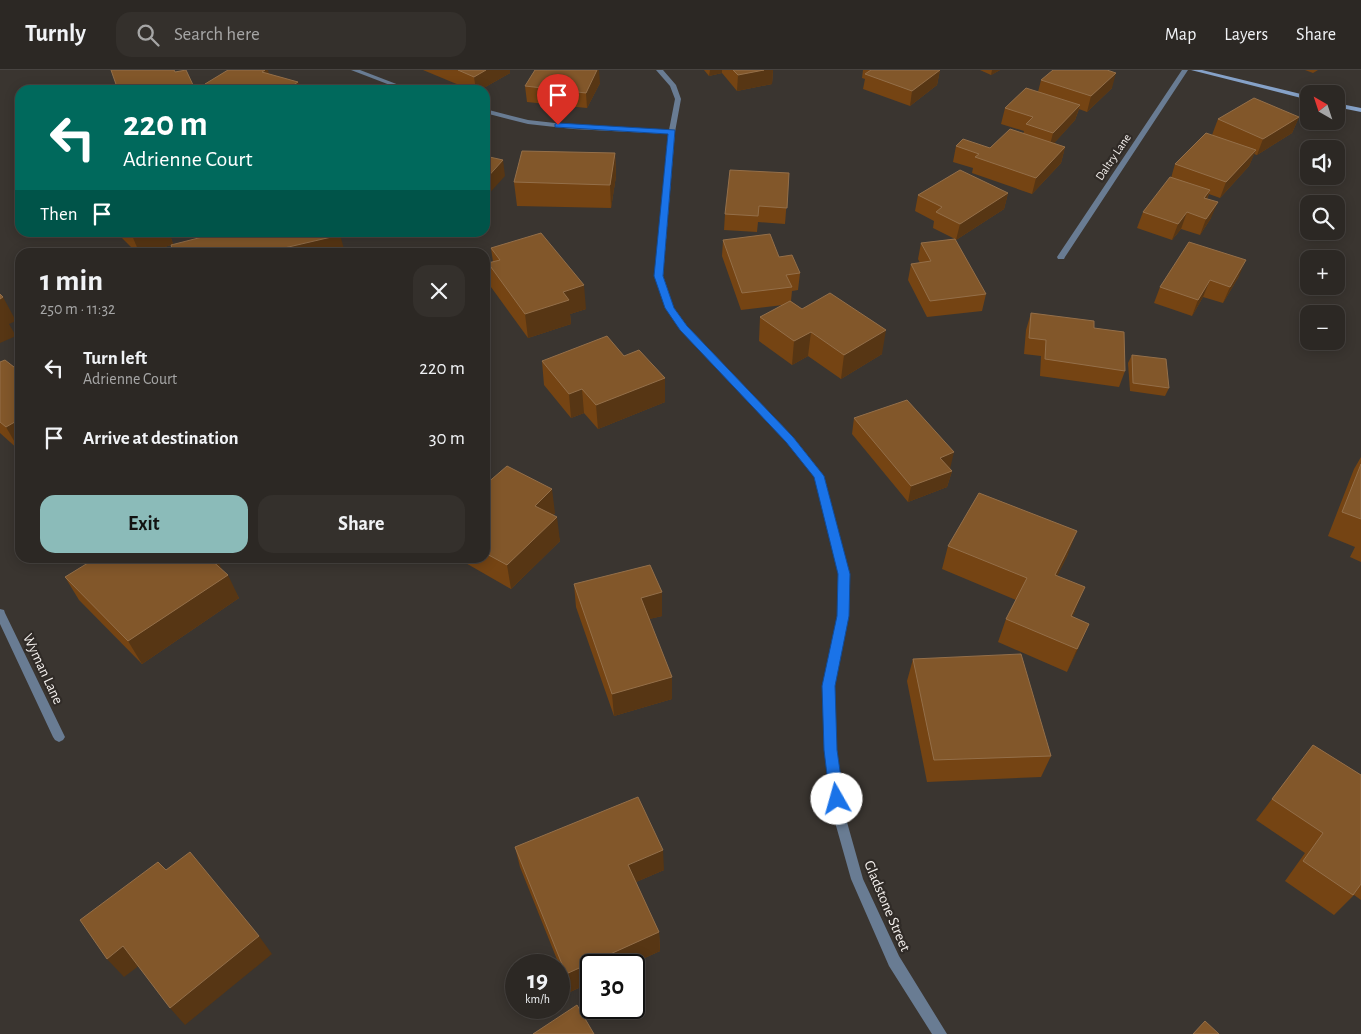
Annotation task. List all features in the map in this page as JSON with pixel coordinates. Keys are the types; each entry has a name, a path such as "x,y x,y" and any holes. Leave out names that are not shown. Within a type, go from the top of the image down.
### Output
{"street":[{"path":"354,70 395,85"},
{"name":"Gladstone Street","path":"659,70 674,85 678,99 672,132 659,276 670,308 684,328 790,439 819,476 844,574 843,616 829,686 831,750 839,815 857,879 894,961 940,1034"},
{"name":"Daltry Lane","path":"1060,256 1185,70"},
{"path":"1194,70 1300,96"},
{"path":"1345,107 1361,110"},
{"path":"490,112 528,122 573,127 672,132"},
{"name":"Wyman Lane","path":"0,613 58,737"}],"building":[{"path":"111,70 174,70 175,72 186,70 193,85 116,85"},
{"path":"228,70 265,70 262,72 298,82 294,85 205,84"},
{"path":"458,70 486,70 474,77"},
{"path":"535,70 597,70 586,93 525,86"},
{"path":"733,70 764,70 738,75"},
{"path":"871,70 940,70 912,91 865,74"},
{"path":"1053,70 1107,70 1116,73 1091,96 1041,80"},
{"path":"1026,88 1080,105 1053,133 1026,124 1033,117 1005,108"},
{"path":"1254,98 1299,117 1263,139 1218,119"},
{"path":"1010,129 1065,147 1036,178 975,157 979,154 956,146 963,139 990,148"},
{"path":"1206,133 1256,150 1226,182 1175,164"},
{"path":"522,151 615,153 610,185 514,182"},
{"path":"490,157 503,160 490,174"},
{"path":"730,170 789,173 787,208 759,206 758,216 725,214"},
{"path":"960,170 1008,193 960,224 936,212 942,207 918,195"},
{"path":"1170,177 1210,190 1204,198 1218,202 1206,219 1187,212 1178,224 1143,212"},
{"path":"541,233 584,285 563,292 569,300 525,314 490,266 490,262 500,260 491,248"},
{"path":"770,234 779,257 792,255 800,273 786,275 792,287 742,293 723,240"},
{"path":"202,237 331,237 284,248 172,248 171,245"},
{"path":"955,239 986,294 930,301 911,264 931,261 921,243"},
{"path":"1189,242 1246,260 1230,287 1210,280 1198,300 1160,287"},
{"path":"830,293 886,330 844,355 811,332 794,341 760,317 790,301 802,309"},
{"path":"1031,313 1094,321 1094,328 1124,332 1125,371 1045,359 1046,340 1029,338"},
{"path":"607,336 624,356 639,350 665,378 596,405 582,389 569,394 542,361"},
{"path":"1132,355 1166,359 1169,388 1133,383"},
{"path":"5,360 15,366 15,422 6,427 0,422 0,362"},
{"path":"907,400 954,452 940,458 952,471 911,486 854,418"},
{"path":"1361,464 1361,519 1342,512"},
{"path":"507,466 552,489 535,506 557,517 507,565 490,556 490,481"},
{"path":"979,493 1077,531 1055,575 1085,587 1071,616 1089,624 1077,649 1006,619 1027,578 948,546"},
{"path":"88,563 215,563 228,575 128,641 65,577"},
{"path":"650,565 662,592 641,598 672,677 612,694 574,584"},
{"path":"1021,654 1051,756 934,760 913,659"},
{"path":"1313,745 1361,775 1361,884 1353,895 1303,861 1323,833 1272,799"},
{"path":"638,797 663,850 628,865 659,932 610,954 580,954 580,968 570,972 570,954 558,954 515,847"},
{"path":"190,852 259,936 170,1008 123,946 107,959 80,920 158,862 166,870"},
{"path":"577,1005 580,1010 580,1019 585,1019 594,1034 533,1034 556,1019 570,1019 570,1010"},
{"path":"1205,1021 1219,1034 1193,1034"}],"route":[{"path":"558,125 672,132 660,247 659,276 670,308 684,328 790,439 819,476 832,520 844,574 843,616 829,686 831,750 837,799"}]}
